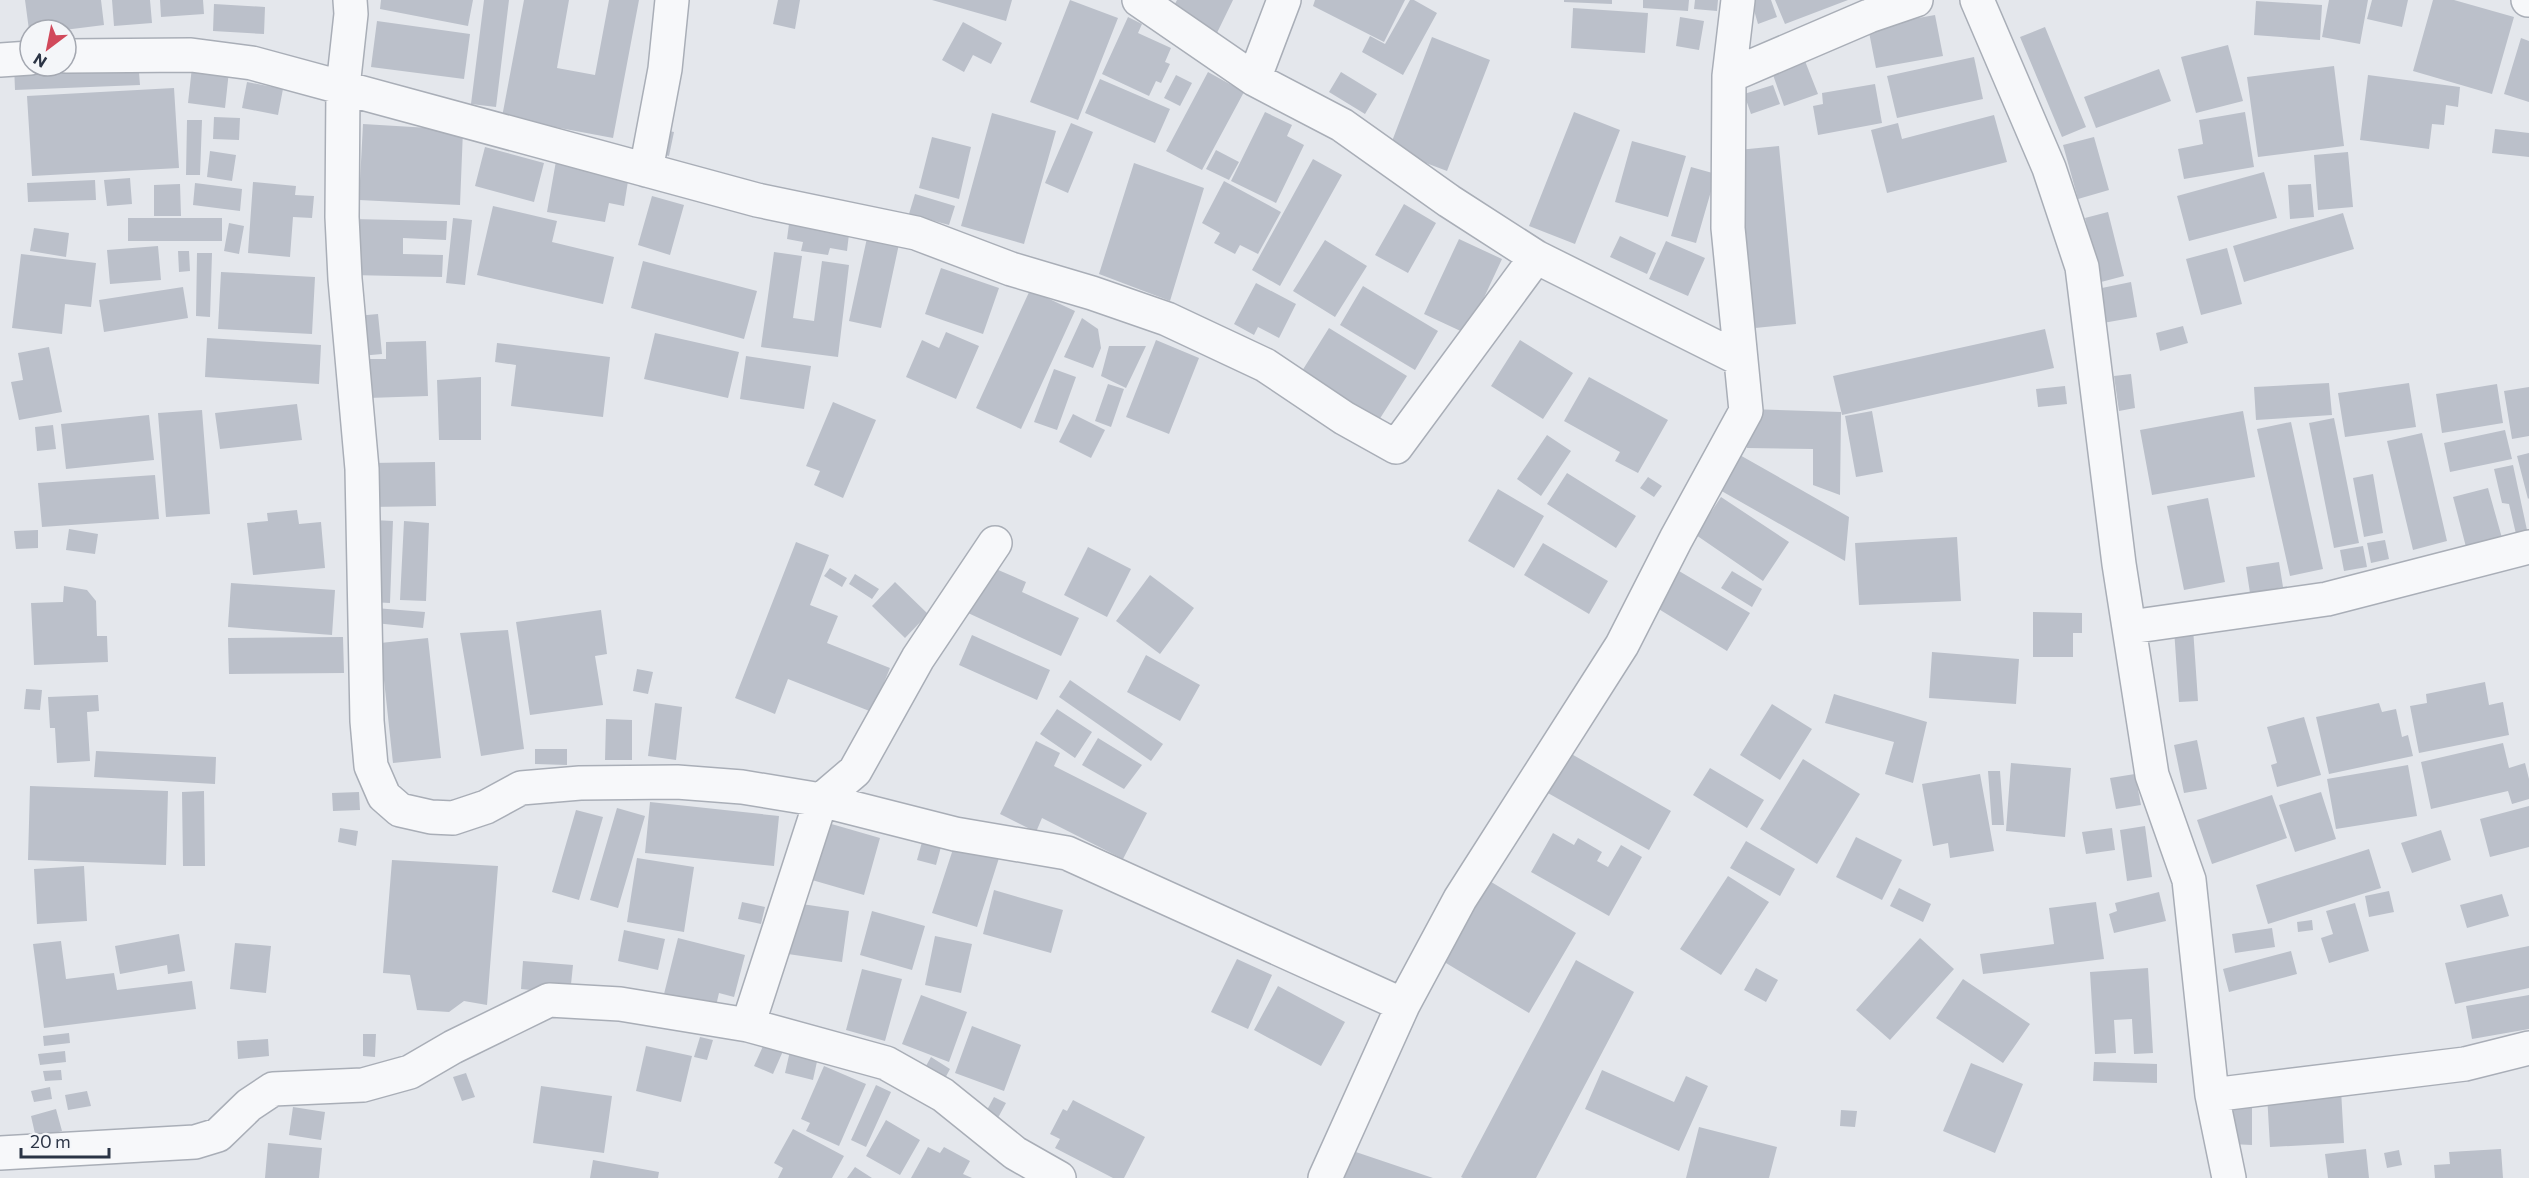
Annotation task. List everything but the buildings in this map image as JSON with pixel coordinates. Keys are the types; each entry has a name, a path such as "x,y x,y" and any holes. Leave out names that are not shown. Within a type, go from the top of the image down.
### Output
{"street":[{"path":"350,0 351,14 343,87 342,227 362,469 370,766 384,796 400,810 431,817 453,818 486,807 521,788 580,783 676,782 742,787 821,800 955,834 1067,853 1403,1005"},
{"path":"646,170 665,69 672,0"},
{"path":"1139,0 1254,79 1342,125 1449,201 1536,257 1740,359"},
{"path":"1254,79 1284,0"},
{"path":"1325,1178 1403,1005 1460,899 1622,645 1676,539 1746,411 1728,228 1729,76 1738,0"},
{"path":"1729,76 1869,16 1916,0"},
{"path":"1977,0 2049,168 2082,267 2117,553 2152,775 2189,880 2212,1095 2229,1178"},
{"path":"78,56 191,55 252,63 757,200 913,232 1011,269 1092,293 1167,319 1265,365 1344,418 1396,447 1536,257"},
{"path":"0,60 18,59"},
{"path":"748,1025 821,800 855,771 888,716 918,658 995,543"},
{"path":"2130,627 2327,599 2529,547"},
{"path":"0,1153 195,1142 218,1136 249,1105 273,1089 363,1085 410,1072 453,1047 549,1000 620,1004 748,1025 886,1064 943,1095 1016,1153 1059,1178"},
{"path":"2212,1095 2465,1064 2529,1048"}]}
